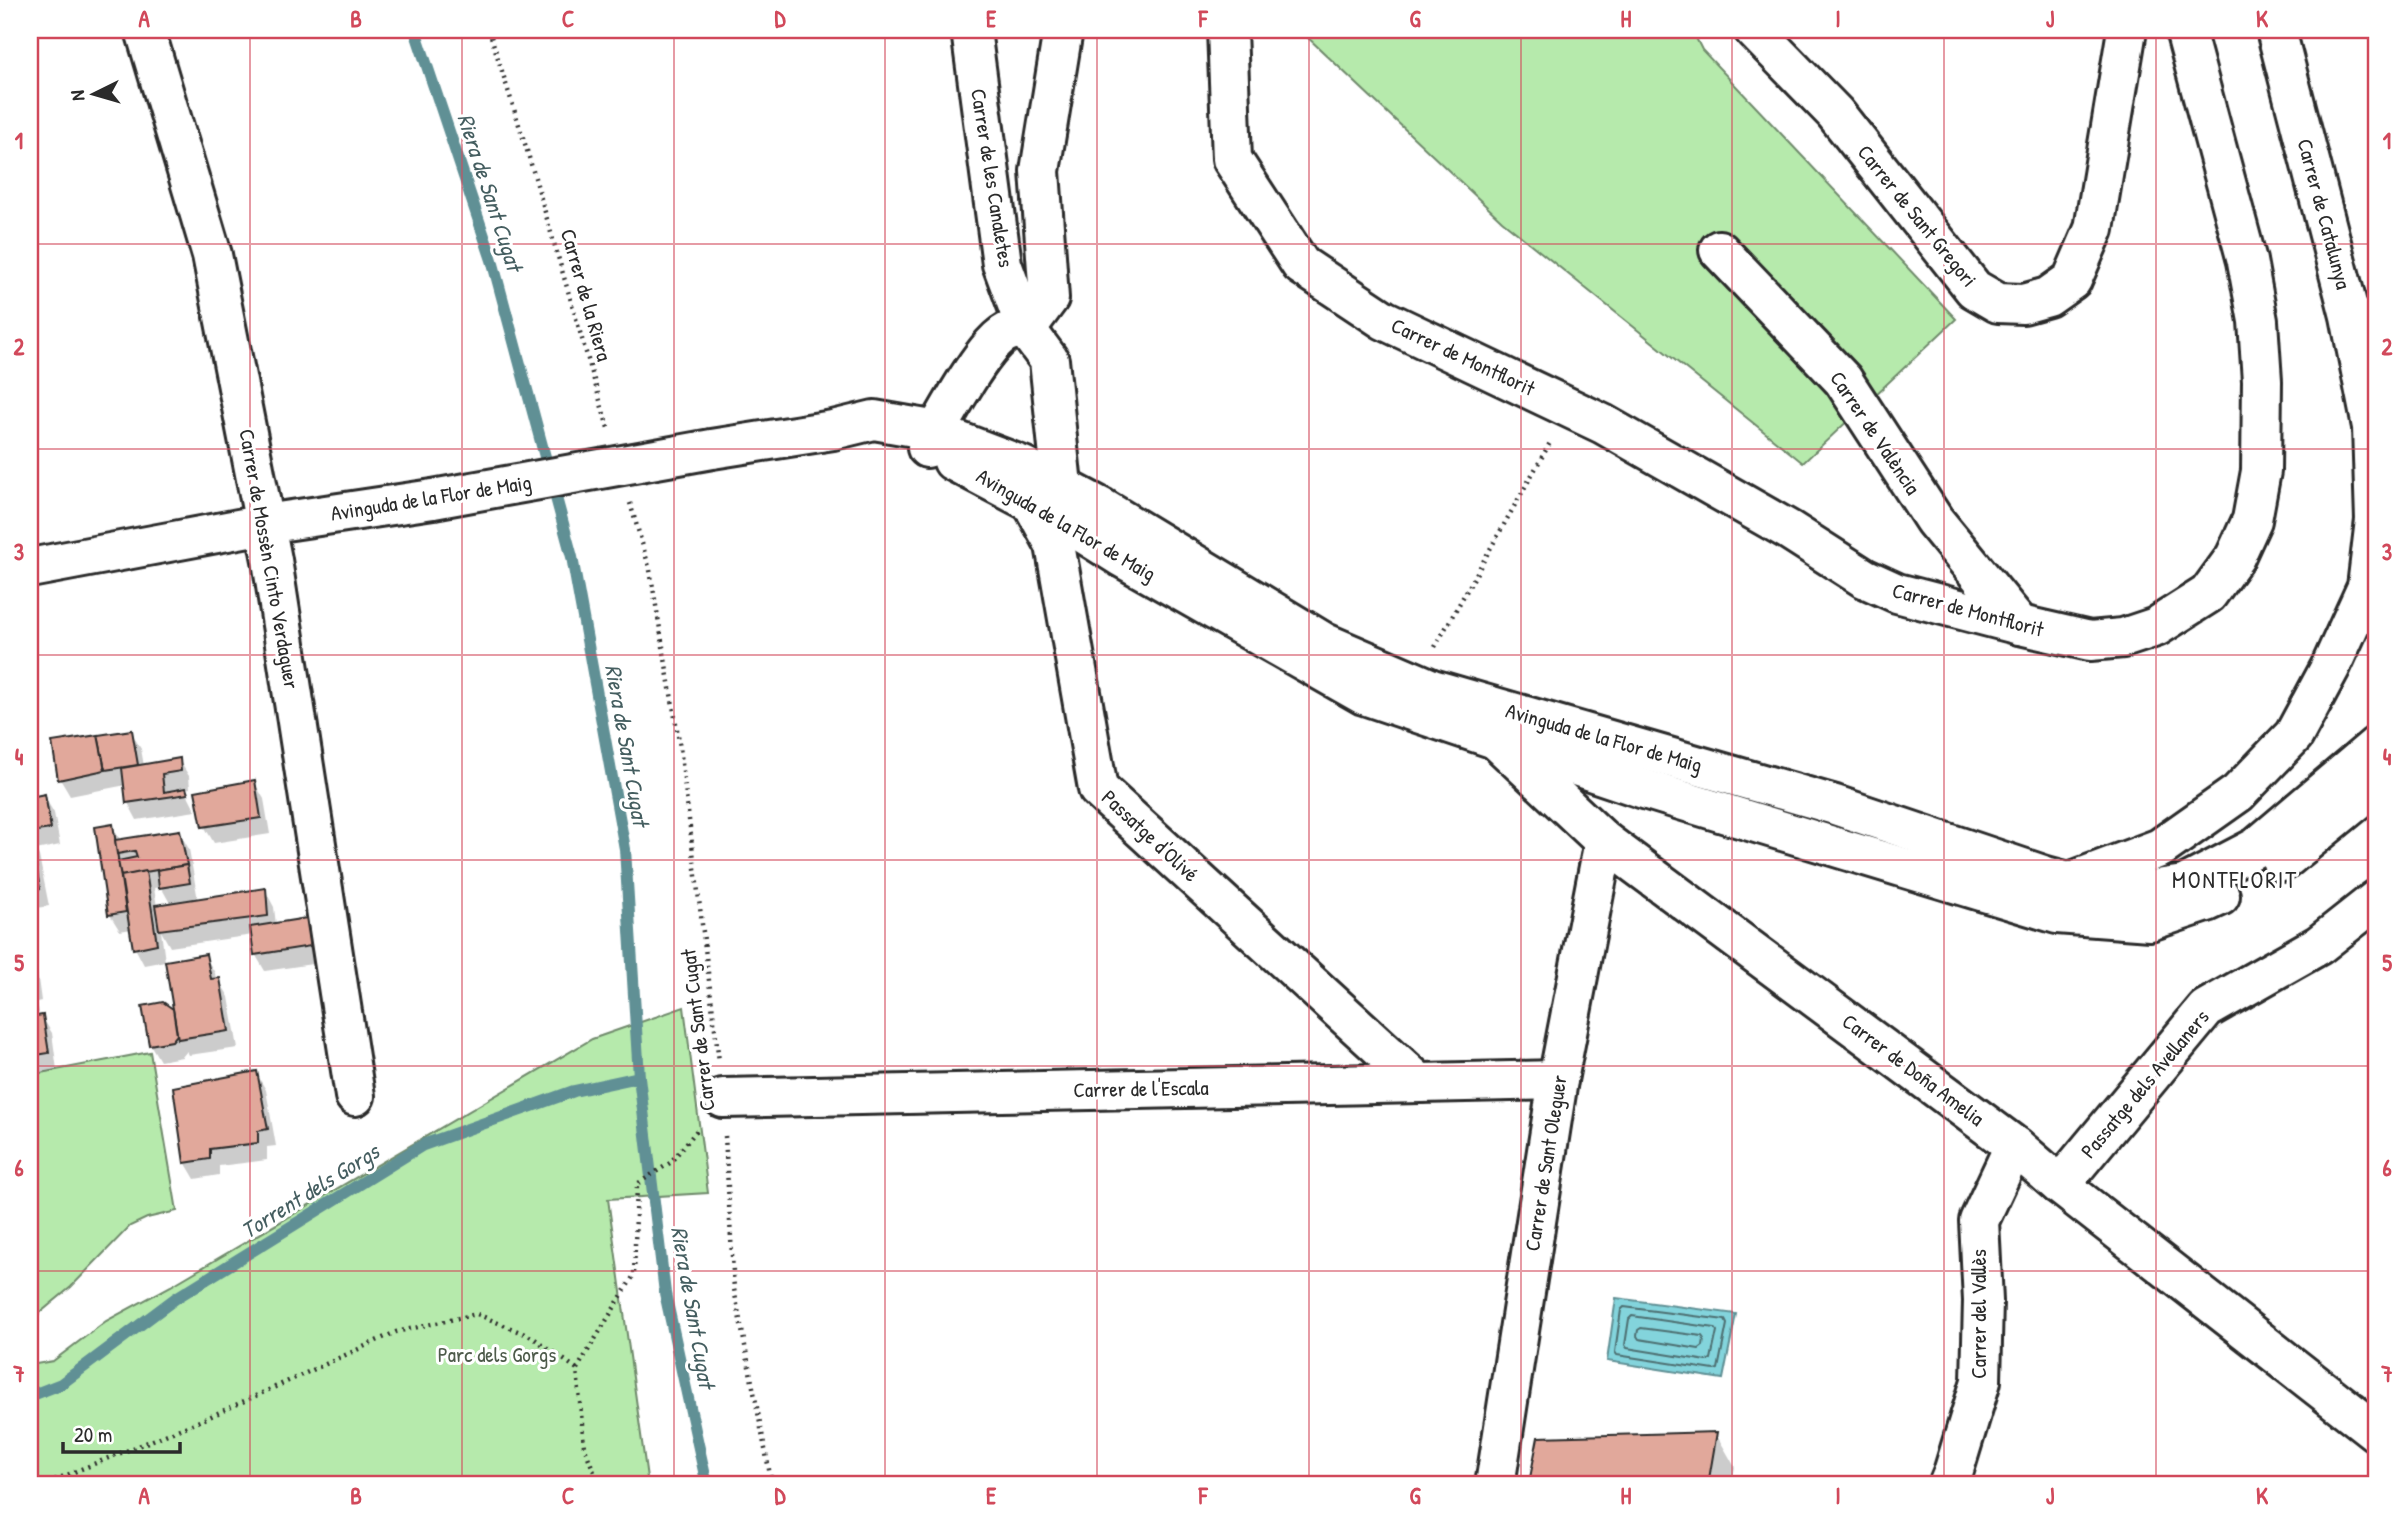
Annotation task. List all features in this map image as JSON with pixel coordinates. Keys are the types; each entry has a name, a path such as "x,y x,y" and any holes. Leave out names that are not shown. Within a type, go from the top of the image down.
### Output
{"street":[{"name":"Carrer de Mossèn Cinto Verdaguer","path":"145,30 212,255 265,524 355,1096"},
{"name":"Carrer de les Canaletes","path":"971,30 1002,264 1026,329"},
{"path":"931,440 991,345 1008,331 1026,329 1049,298 1040,171 1063,30"},
{"name":"Carrer de Montflorit","path":"1227,30 1232,159 1301,265 1384,320 1570,407 1717,487 1864,578 1897,593 2090,641 2123,638 2156,627 2208,594 2235,557 2252,520 2260,471 2262,381 2258,321 2247,261 2185,30"},
{"name":"Carrer de Sant Gregori","path":"1754,30 1835,113 1974,289 1998,303 2023,304 2048,296 2072,280 2094,229 2127,30"},
{"name":"Carrer de Catalunya","path":"2067,883 2160,848 2238,793 2294,735 2330,668 2367,587 2375,520 2372,427 2350,316 2276,30"},
{"name":"Carrer de València","path":"1719,250 1843,380 1934,520 2020,625"},
{"path":"1026,329 1049,360 1047,500"},
{"name":"Avinguda de la Flor de Maig","path":"30,568 265,524 433,499 833,430 931,440 1047,500 1121,557 1364,695 1641,789 2057,914 2150,921 2207,902 2280,863 2376,785"},
{"name":"Avinguda de la Flor de Maig","path":"1047,500 1102,508 1325,643 1415,682 1835,805 2067,883 2118,895 2184,885 2257,847 2376,746"},
{"name":"Passatge d'Olivé","path":"1047,500 1098,789 1419,1083"},
{"name":"Carrer de Doña Amelia","path":"1460,697 1493,738 1604,841 2016,1147 2060,1185 2376,1432"},
{"name":"Carrer de Sant Oleguer","path":"1495,1485 1558,1080 1604,841"},
{"name":"Passatge dels Avellaners","path":"2060,1185 2206,1009 2319,946 2376,900"},
{"name":"Carrer de l'Escala","path":"723,1098 1558,1080"},
{"name":"Carrer del Vallès","path":"1948,1485 1981,1381 1983,1301 1979,1221 2016,1147"}],"path":[{"name":"Carrer de la Riera","path":"489,30 611,438"},
{"path":"1415,682 1570,407"},
{"name":"Carrer de Sant Cugat","path":"627,491 650,570 680,747 723,1098 734,1289 772,1485"},
{"path":"599,1485 584,1446 578,1368 634,1275 637,1184 670,1163"},
{"path":"42,1485 207,1418 396,1332 477,1314 532,1337 578,1368"}],"green space":[{"path":"1303,30 1692,30 1702,50 1956,319 1803,463 1502,221 1303,33"},
{"name":"Parc dels Gorgs","path":"684,1007 708,1193 608,1199 648,1485 30,1485 30,1365 53,1361 106,1321 171,1286 592,1039"},
{"path":"150,1052 177,1211 147,1218 130,1226 71,1287 30,1321 30,1075"}],"water":[{"path":"1616,1298 1736,1314 1723,1379 1607,1361"}],"building":[{"path":"132,730 138,765 105,770 98,735"},
{"path":"98,735 105,770 58,780 52,742"},
{"path":"180,758 181,771 162,774 164,792 186,788 188,794 126,803 122,768"},
{"path":"255,780 261,818 202,827 195,791"},
{"path":"45,794 51,829 30,832 30,797"},
{"path":"113,824 126,912 108,915 95,827"},
{"path":"180,830 187,865 121,876 118,861 137,857 135,851 117,854 115,840"},
{"path":"30,838 40,889 30,891"},
{"path":"187,865 190,883 159,888 157,870"},
{"path":"146,871 157,944 133,949 121,876"},
{"path":"266,888 268,916 159,930 155,905"},
{"path":"307,918 311,946 254,955 250,927"},
{"path":"206,954 211,979 220,978 229,1031 178,1039 165,961"},
{"path":"163,1002 173,1009 177,1035 172,1041 149,1045 142,1006"},
{"path":"43,1015 49,1053 30,1056 30,1017"},
{"path":"257,1071 268,1129 258,1131 258,1143 210,1149 210,1159 184,1163 173,1087"},
{"path":"1717,1432 1708,1485 1529,1483 1538,1437"}],"waterway":[{"name":"Riera de Sant Cugat","path":"415,30 492,260 572,557 625,849 639,1077 665,1293 707,1485"},
{"name":"Torrent dels Gorgs","path":"30,1396 61,1384 176,1298 423,1145 574,1091 639,1077"}],"district":[{"name":"MONTFLORIT","path":"2235,880"}]}
